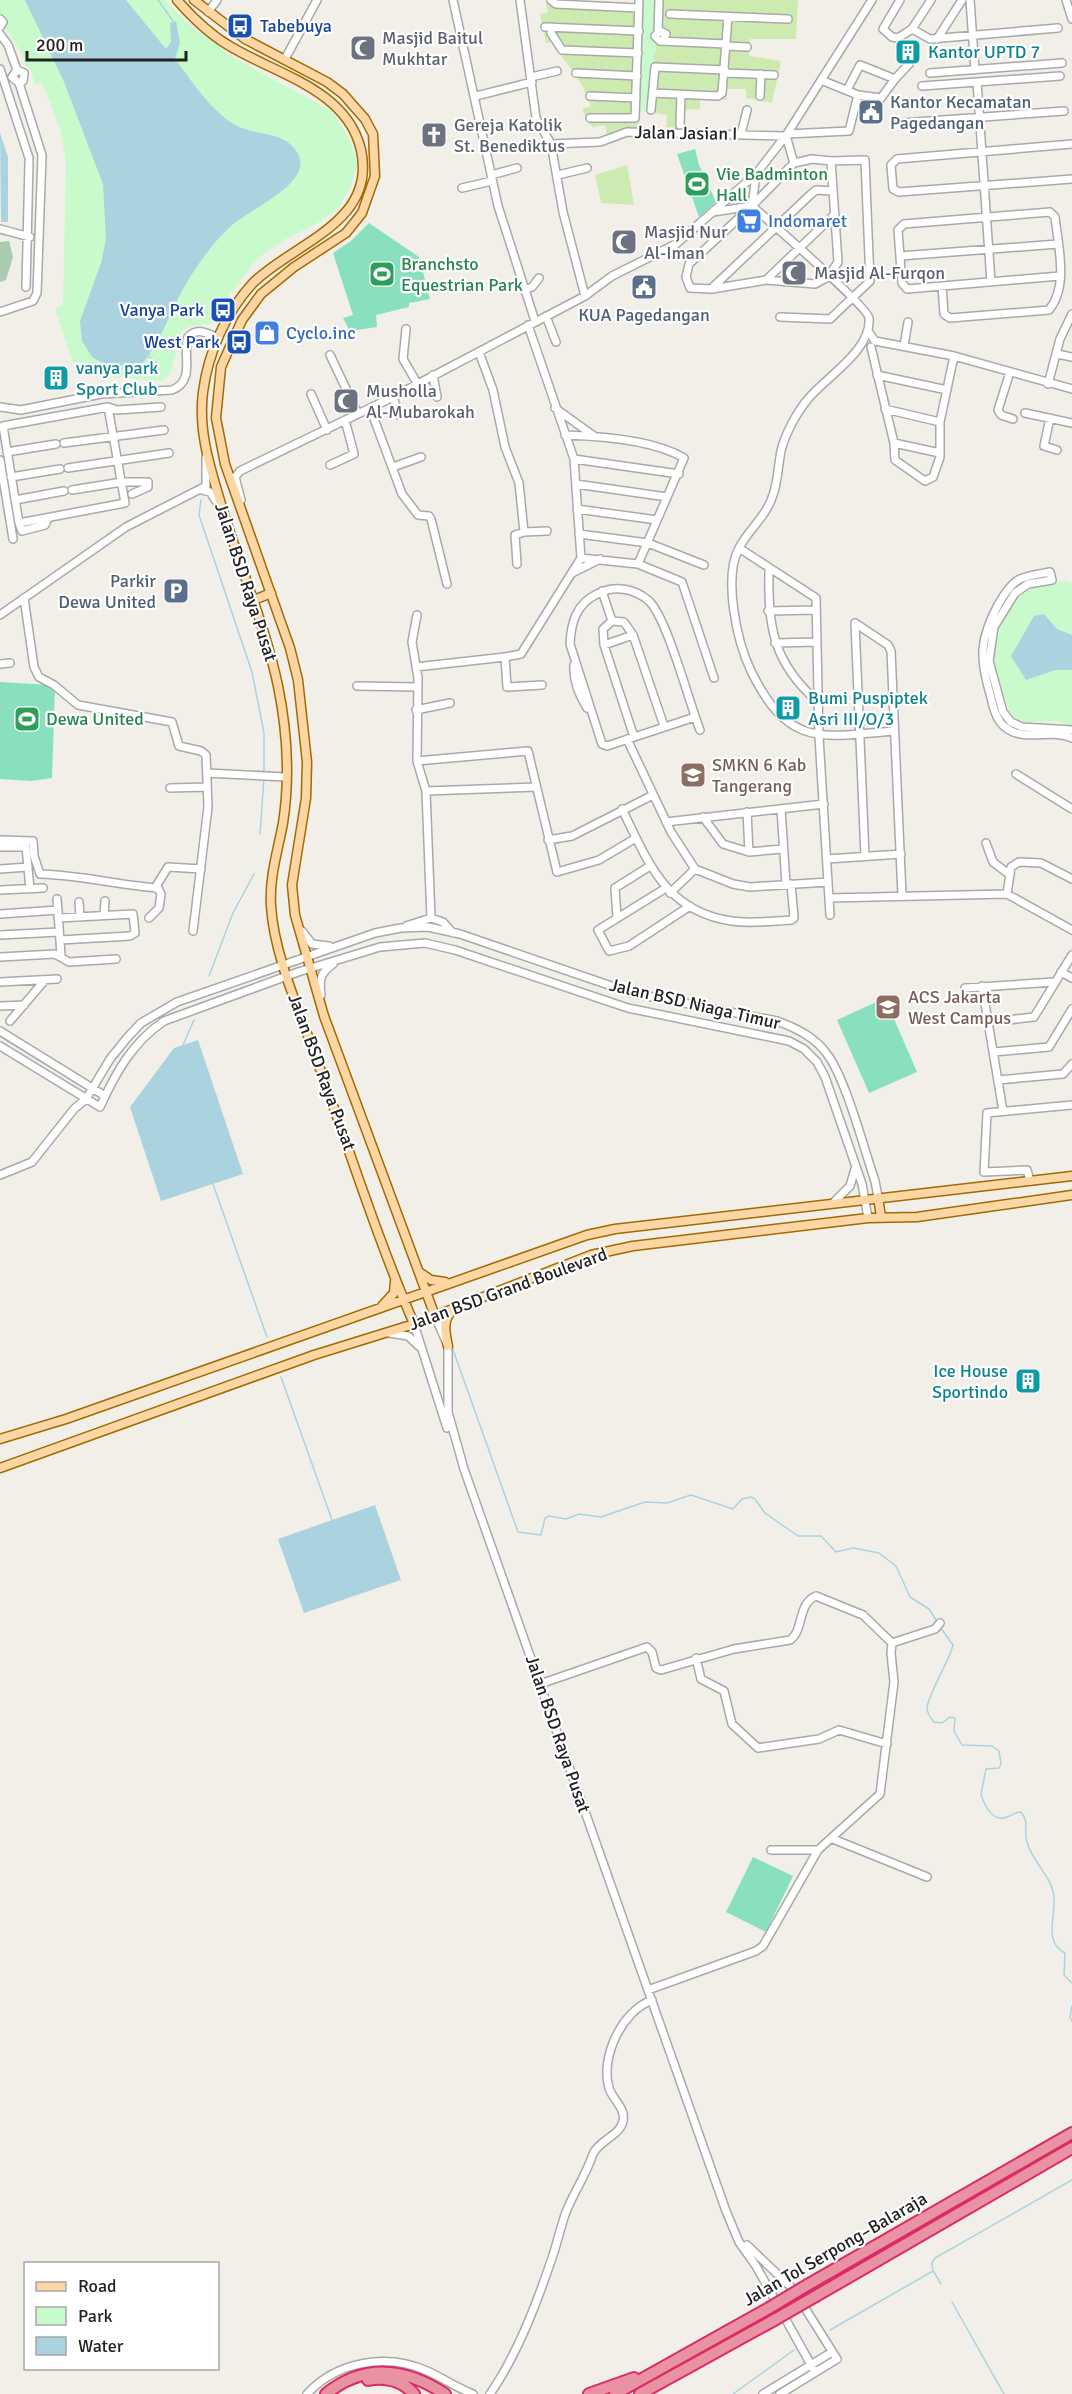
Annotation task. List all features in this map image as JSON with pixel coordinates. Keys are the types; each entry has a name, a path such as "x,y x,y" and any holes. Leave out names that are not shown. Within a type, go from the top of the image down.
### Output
{"highway":[{"name":"Jalan Tol Serpong–Balaraja","path":"615,2394 677,2361 1072,2133"},
{"name":"Jalan Tol Serpong–Balaraja","path":"642,2394 1072,2148"},
{"path":"589,2394 677,2361"},
{"path":"326,2394 356,2376 374,2372 407,2375 445,2394"},
{"path":"337,2394 358,2382 374,2379 402,2384 414,2394"}],"main road":[{"name":"Jalan BSD Raya Pusat","path":"177,0 211,33 230,46 314,90 345,115 362,153 363,167 356,195 350,207 329,230 283,259 252,285 231,311 209,363 202,411 206,455 254,600 279,687 285,724 286,777 283,823 271,892 274,930 288,976 395,1278 414,1324"},
{"name":"Jalan BSD Raya Pusat","path":"199,1 208,12 245,39 285,59 343,94 365,119 373,134 375,176 362,213 346,233 294,267 261,294 242,320 221,368 216,412 221,448 296,669 304,718 306,798 292,885 295,915 324,1016 435,1316"},
{"path":"356,195 368,200"},
{"path":"202,411 216,412"},
{"path":"254,600 271,593"},
{"name":"Jalan BSD Grand Boulevard","path":"0,1439 66,1419 587,1235 615,1229 878,1197 1072,1176"},
{"name":"Jalan BSD Grand Boulevard","path":"0,1468 314,1355 414,1324 591,1254 617,1248 881,1216 917,1216 1072,1195"},
{"path":"878,1197 881,1216"},
{"path":"417,1270 436,1282 452,1282"},
{"path":"379,1308 394,1293 395,1278"},
{"path":"448,1346 444,1327 446,1318 462,1305"}],"street":[{"path":"208,12 217,0"},
{"path":"285,59 317,0"},
{"path":"416,667 521,654 581,558 574,459 555,408 491,178 476,96 453,0"},
{"path":"520,0 523,39 536,118 551,144 563,212 585,296"},
{"path":"551,0 556,4 638,4 639,31 633,119 590,118"},
{"path":"659,0 656,38 747,47"},
{"path":"243,512 235,477 240,471 393,397 585,296 612,276 667,250 756,174 787,135 872,0"},
{"path":"900,0 883,29 892,37 898,38 912,29 932,0"},
{"path":"937,39 962,0"},
{"path":"970,0 975,70"},
{"path":"1066,0 1072,19"},
{"path":"669,14 788,19"},
{"path":"653,93 720,95 725,71 728,17"},
{"path":"0,19 3,22 0,27"},
{"path":"638,54 562,50 549,27 639,31"},
{"path":"912,29 924,37 937,39 1058,28"},
{"path":"0,34 6,40 17,70 21,70 25,77 19,83 42,158 36,298 0,312"},
{"path":"821,80 858,94 881,98 909,64 903,55"},
{"path":"930,73 1062,63"},
{"path":"846,90 860,65 895,79"},
{"path":"651,110 655,67 774,75"},
{"path":"0,69 29,160 26,287"},
{"path":"476,96 557,71"},
{"path":"576,73 637,76"},
{"path":"760,96 761,74"},
{"path":"922,86 1060,76"},
{"path":"976,82 991,282"},
{"path":"680,125 681,94"},
{"name":"Jalan Jasian I","path":"551,144 600,142 627,132 787,135 847,132 855,113 858,94"},
{"path":"590,96 636,98"},
{"path":"741,134 747,110"},
{"path":"902,123 1064,111"},
{"path":"22,136 34,132"},
{"path":"787,135 794,163"},
{"path":"1072,144 897,159 891,165 892,185 899,192 1072,179"},
{"path":"780,317 830,319 855,297 871,277 866,163 863,159 831,161 812,159 794,163 752,206 689,264 686,277 690,288 712,289 766,280 815,284 828,277 838,262 831,161"},
{"path":"462,188 517,168"},
{"path":"558,174 587,168"},
{"path":"752,206 756,174"},
{"path":"712,289 816,190 833,191"},
{"path":"711,212 752,206"},
{"path":"752,206 828,277 855,297 868,314 868,331 873,344 877,375 897,463 925,481 935,474 940,453 940,422 954,356"},
{"path":"942,286 946,317 1049,310 1060,290 1060,276 1058,244 1055,217 1052,213 904,224 897,230 903,286 907,289 942,286 991,282 1060,276"},
{"path":"766,280 800,250 835,214"},
{"path":"0,229 38,238"},
{"path":"900,256 1058,244"},
{"path":"524,291 532,287 539,278"},
{"path":"546,316 556,342"},
{"path":"1048,384 1060,339 1071,316"},
{"path":"904,346 908,322"},
{"path":"406,329 404,358 417,383"},
{"path":"108,407 126,501 123,504 19,523 3,428 5,425 54,411 101,393 165,391 177,388 186,376 188,337 195,331 202,331 218,338"},
{"path":"868,331 845,365 824,381 807,400 784,443 771,502 763,518 739,548 735,560 734,608 738,638 747,663 774,707 802,731 819,736 894,731"},
{"path":"856,350 873,344 904,346 954,356 1072,389"},
{"path":"479,352 493,390 505,447 519,483 524,532"},
{"path":"1057,354 1072,357"},
{"path":"330,355 358,414"},
{"path":"1010,372 998,410 1001,415 1013,419"},
{"path":"433,375 437,397"},
{"path":"877,375 947,390"},
{"path":"312,394 327,430"},
{"path":"393,397 399,415"},
{"path":"0,407 54,411 108,407 117,410 162,406"},
{"path":"370,408 407,504 418,515 430,517 447,584"},
{"path":"555,408 594,436"},
{"path":"885,409 940,422"},
{"path":"1025,413 1072,423"},
{"path":"1050,418 1044,446 1057,450"},
{"path":"330,465 352,458 354,454 345,420"},
{"path":"7,452 112,435 164,430"},
{"path":"565,435 594,436 673,452 685,460 639,564"},
{"path":"894,443 940,453"},
{"path":"221,448 232,470 240,471"},
{"path":"11,477 117,459 169,453"},
{"path":"0,615 126,527 202,490 208,483 206,455"},
{"path":"393,467 421,457"},
{"path":"574,459 679,474"},
{"path":"0,460 13,539"},
{"path":"15,500 122,482 148,482 148,487 132,494"},
{"path":"576,484 667,497"},
{"path":"202,490 210,492 223,512"},
{"path":"0,511 6,507"},
{"path":"577,509 657,520"},
{"path":"517,564 515,535 524,532 547,531"},
{"path":"579,534 648,543 704,565"},
{"path":"739,548 816,598 819,736 830,915"},
{"path":"581,558 639,564 682,582 714,678"},
{"path":"572,573 600,559"},
{"path":"769,568 768,611 775,644 792,675 818,702"},
{"path":"1072,730 1022,727 1011,722 1003,712 990,669 990,638 1015,592 1028,584 1052,580 1050,572 1026,577 1010,587 988,625 982,649 983,671 996,715 1006,728 1022,735 1063,735 1072,738"},
{"path":"695,717 604,746 592,713 578,693 573,675 575,663 570,644 571,627 582,604 602,591 613,589 628,590 648,600 664,629 700,730"},
{"path":"602,591 612,621"},
{"path":"24,598 34,667 39,677 78,705 172,722 179,746 206,753 207,787 194,931"},
{"path":"768,611 816,610"},
{"path":"417,615 412,642 416,667 417,761 426,791 431,918"},
{"path":"664,726 633,635 624,622 612,621 603,629 604,645 631,738 666,822 695,869 733,884 750,887 828,882"},
{"path":"865,856 855,623 888,645 891,651 902,895"},
{"path":"604,645 633,635"},
{"path":"775,644 817,642"},
{"path":"506,657 507,687 542,685"},
{"path":"0,664 10,663"},
{"path":"357,686 416,687"},
{"path":"416,710 450,703"},
{"path":"417,761 530,752 556,872 593,863 636,838"},
{"path":"207,773 286,777"},
{"path":"1016,774 1072,808"},
{"path":"170,788 207,787"},
{"path":"426,791 536,787"},
{"path":"548,840 572,836 653,795"},
{"path":"666,822 824,804"},
{"path":"622,809 650,866 668,891 690,906 731,921 791,920 794,918 783,849 781,809"},
{"path":"747,812 749,852"},
{"path":"703,817 720,843 749,852 783,849"},
{"path":"0,840 33,841 34,856 40,874 65,874 111,884 155,888 161,892 160,902 157,911 149,918"},
{"path":"986,843 993,862 1010,875"},
{"path":"0,847 24,846 27,850 30,889"},
{"path":"827,859 900,854"},
{"path":"1007,894 1010,875 1015,864 1024,861 1041,863 1072,879"},
{"path":"617,917 615,888 650,866"},
{"path":"0,869 28,867"},
{"path":"155,888 168,867 201,869"},
{"path":"690,906 629,946 610,952 598,930 617,917 668,891 695,869"},
{"path":"0,890 43,888"},
{"path":"829,898 1007,894 1072,930"},
{"path":"57,899 61,955 69,962 116,959"},
{"path":"104,915 105,901"},
{"path":"79,902 80,917"},
{"path":"0,914 58,914 80,917 134,914 135,933 130,936 0,935"},
{"path":"295,915 306,938 312,944 340,945"},
{"path":"401,928 431,918 443,922 453,933"},
{"name":"Jalan BSD Niaga Timur","path":"0,1175 32,1162 74,1109 86,1099 126,1038 141,1023 160,1011 177,1002 375,933 401,928 428,927 453,933 632,993 673,1003 777,1021 796,1028 812,1039 827,1054 837,1072 875,1181 878,1197"},
{"name":"Jalan BSD Niaga Timur","path":"86,1099 100,1107 120,1065 149,1031 183,1013 380,946 425,943 455,950 577,992 670,1017 772,1036 804,1049 817,1062 825,1077 856,1165 868,1218"},
{"path":"0,957 61,955"},
{"path":"1008,1020 1034,1017 1072,955"},
{"path":"324,1016 319,981 327,969 341,960"},
{"path":"1061,972 1072,978"},
{"path":"577,992 584,977"},
{"path":"0,982 57,979"},
{"path":"10,1021 45,980"},
{"path":"965,988 1055,982"},
{"path":"982,986 1003,1111"},
{"path":"0,1006 24,1005"},
{"path":"994,1052 1049,1047 1072,1010"},
{"path":"0,1031 105,1096"},
{"path":"0,1046 86,1099"},
{"path":"998,1080 1063,1074 1072,1064"},
{"path":"1030,1181 1027,1170 987,1173 983,1165 987,1113 1072,1105"},
{"path":"832,1203 843,1195 854,1179 856,1165"},
{"path":"435,1316 448,1346 448,1412 464,1469"},
{"path":"414,1324 436,1398 464,1469"},
{"path":"386,1333 408,1336 423,1350"},
{"name":"Jalan BSD Raya Pusat","path":"464,1469 726,2211"},
{"path":"540,1683 646,1647 652,1652 659,1669 696,1658 793,1638 806,1604 816,1596 868,1618 892,1643 894,1682 884,1776 878,1796 833,1839 818,1850 804,1870 774,1930 756,1951 648,1990"},
{"path":"892,1643 939,1625"},
{"path":"696,1658 703,1681 724,1691 732,1724 743,1737 758,1748 819,1739 839,1730 887,1744"},
{"path":"833,1839 927,1877"},
{"path":"771,1850 818,1850"},
{"path":"490,2394 514,2350 551,2262 566,2212 589,2169 594,2152 621,2126 623,2112 609,2090 608,2082 613,2046 629,2015 641,2004 652,2000"},
{"path":"726,2211 752,2253 793,2289 837,2359 780,2394"},
{"path":"726,2211 739,2242 756,2266 815,2372"},
{"path":"763,2394 832,2352"},
{"path":"307,2394 316,2384 346,2368 386,2361 420,2368 473,2394"}],"green space":[{"path":"0,0 165,0 185,21 231,56 333,112 350,140 358,163 351,185 339,208 258,258 229,295 214,323 192,326 182,331 170,375 161,381 86,375 80,361 73,363 56,312 56,308 63,305 66,161 60,129 42,82 35,85 31,70 26,67 21,52 5,28 6,20 0,15"},
{"path":"545,0 553,6 635,11 637,26 634,29 549,29 557,49 635,57 633,116 591,120 633,122 640,111 639,130 627,127 607,136 605,125 592,127 582,109 591,106 584,89 552,42 546,43 540,14 548,12"},
{"path":"642,0 656,0 653,35 656,42 656,53 653,54 654,66 651,70 649,112 638,111"},
{"path":"661,0 798,0 796,39 750,39 749,56 781,61 772,103 746,98 746,89 727,89 727,100 700,99 700,109 685,110 684,128 677,128 677,132 666,131 667,115 649,112 654,111 656,96 679,98 678,125 682,126 684,98 721,97 729,75 757,77 758,97 762,97 764,79 774,77 775,73 728,69 729,50 748,49 748,45 730,42 730,22 734,19 789,22 790,15 785,17 671,12 667,9 667,16 722,19 725,22 722,41 670,39 659,24"},
{"path":"556,30 636,34 635,51 564,48 554,35"},
{"path":"656,42 722,46 723,64 720,67 654,66 652,63"},
{"path":"656,69 718,71 721,74 720,93 656,90"},
{"name":"Vie Badminton Hall","path":"695,149 699,165 716,202 699,217 677,154"},
{"path":"627,165 634,205 601,203 595,175"},
{"name":"Branchsto Equestrian Park","path":"369,223 419,257 430,299 409,303 409,307 376,315 377,327 350,331 343,318 353,315 333,253 351,241"},
{"path":"9,241 13,257 6,280 0,282 0,242"},
{"path":"1066,580 1072,583 1072,725 1055,721 1023,722 1015,719 1008,708 995,666 993,653 999,629 1019,594"},
{"name":"Dewa United","path":"0,682 50,685 55,688 52,778 31,781 0,779"},
{"path":"885,998 917,1072 869,1093 837,1020"},
{"path":"753,1857 793,1876 766,1932 726,1912"}],"water":[{"path":"25,0 126,0 166,49 171,42 170,23 176,21 180,43 175,59 208,102 223,117 240,127 288,142 300,160 299,171 291,182 267,202 231,226 206,253 185,285 157,342 143,363 110,367 92,357 82,341 80,321 101,263 106,239 103,184 64,82"},
{"path":"0,133 8,157 8,222 1,222"},
{"path":"1044,614 1057,629 1072,635 1072,670 1055,670 1026,680 1011,656 1034,616"},
{"path":"198,1040 243,1174 161,1201 130,1107 174,1048"},
{"path":"375,1505 401,1580 304,1613 278,1539"}],"waterway":[{"path":"158,0 173,21"},
{"path":"148,356 159,365"},
{"path":"201,500 199,515 252,672 264,733 264,773"},
{"path":"260,834 264,778"},
{"path":"209,976 233,913 254,874"},
{"path":"183,1045 194,1020"},
{"path":"213,1184 267,1337"},
{"path":"451,1344 518,1532 541,1535 545,1518 549,1516 566,1519 579,1514 601,1517 645,1502 667,1503 691,1495 733,1509 742,1499 751,1497 765,1513 798,1536 821,1536 836,1552 853,1548 879,1553 896,1566 910,1597 929,1609 938,1623"},
{"path":"281,1377 332,1520"},
{"path":"940,1627 953,1645 930,1697 928,1713 934,1722 942,1723 950,1717 955,1718 954,1731 962,1745 992,1746 999,1751 1001,1764 999,1768 986,1769 981,1794 984,1803 993,1815 1002,1818 1021,1812 1024,1816 1026,1838 1030,1849 1050,1882 1054,1897 1052,1935 1058,1948 1065,1953 1064,1975 1072,1983"},
{"path":"1072,2006 1070,2017 1072,2021"},
{"path":"830,2330 933,2271 932,2263 935,2258 1072,2180"},
{"path":"934,2272 941,2284"},
{"path":"952,2302 1004,2394"},
{"path":"733,2394 794,2350"}],"place":[{"name":"Tabebuya","path":"240,26"},
{"name":"Masjid Baitul Mukhtar","path":"363,48"},
{"name":"Kantor UPTD 7","path":"908,52"},
{"name":"Kantor Kecamatan Pagedangan","path":"871,112"},
{"name":"Gereja Katolik St. Benediktus","path":"434,135"},
{"name":"Vie Badminton Hall","path":"697,184"},
{"name":"Indomaret","path":"749,221"},
{"name":"Masjid Nur Al-Iman","path":"624,242"},
{"name":"Masjid Al-Furqon","path":"794,273"},
{"name":"Branchsto Equestrian Park","path":"382,274"},
{"name":"KUA Pagedangan","path":"644,287"},
{"name":"Vanya Park","path":"223,310"},
{"name":"Cyclo.inc","path":"267,333"},
{"name":"West Park","path":"239,342"},
{"name":"vanya park Sport Club","path":"56,378"},
{"name":"Musholla Al-Mubarokah","path":"346,401"},
{"name":"Parkir Dewa United","path":"176,591"},
{"name":"Bumi Puspiptek Asri III/O/3","path":"788,708"},
{"name":"Dewa United","path":"27,719"},
{"name":"SMKN 6 Kab Tangerang","path":"693,775"},
{"name":"ACS Jakarta West Campus","path":"888,1007"},
{"name":"Ice House Sportindo","path":"1028,1381"}]}
